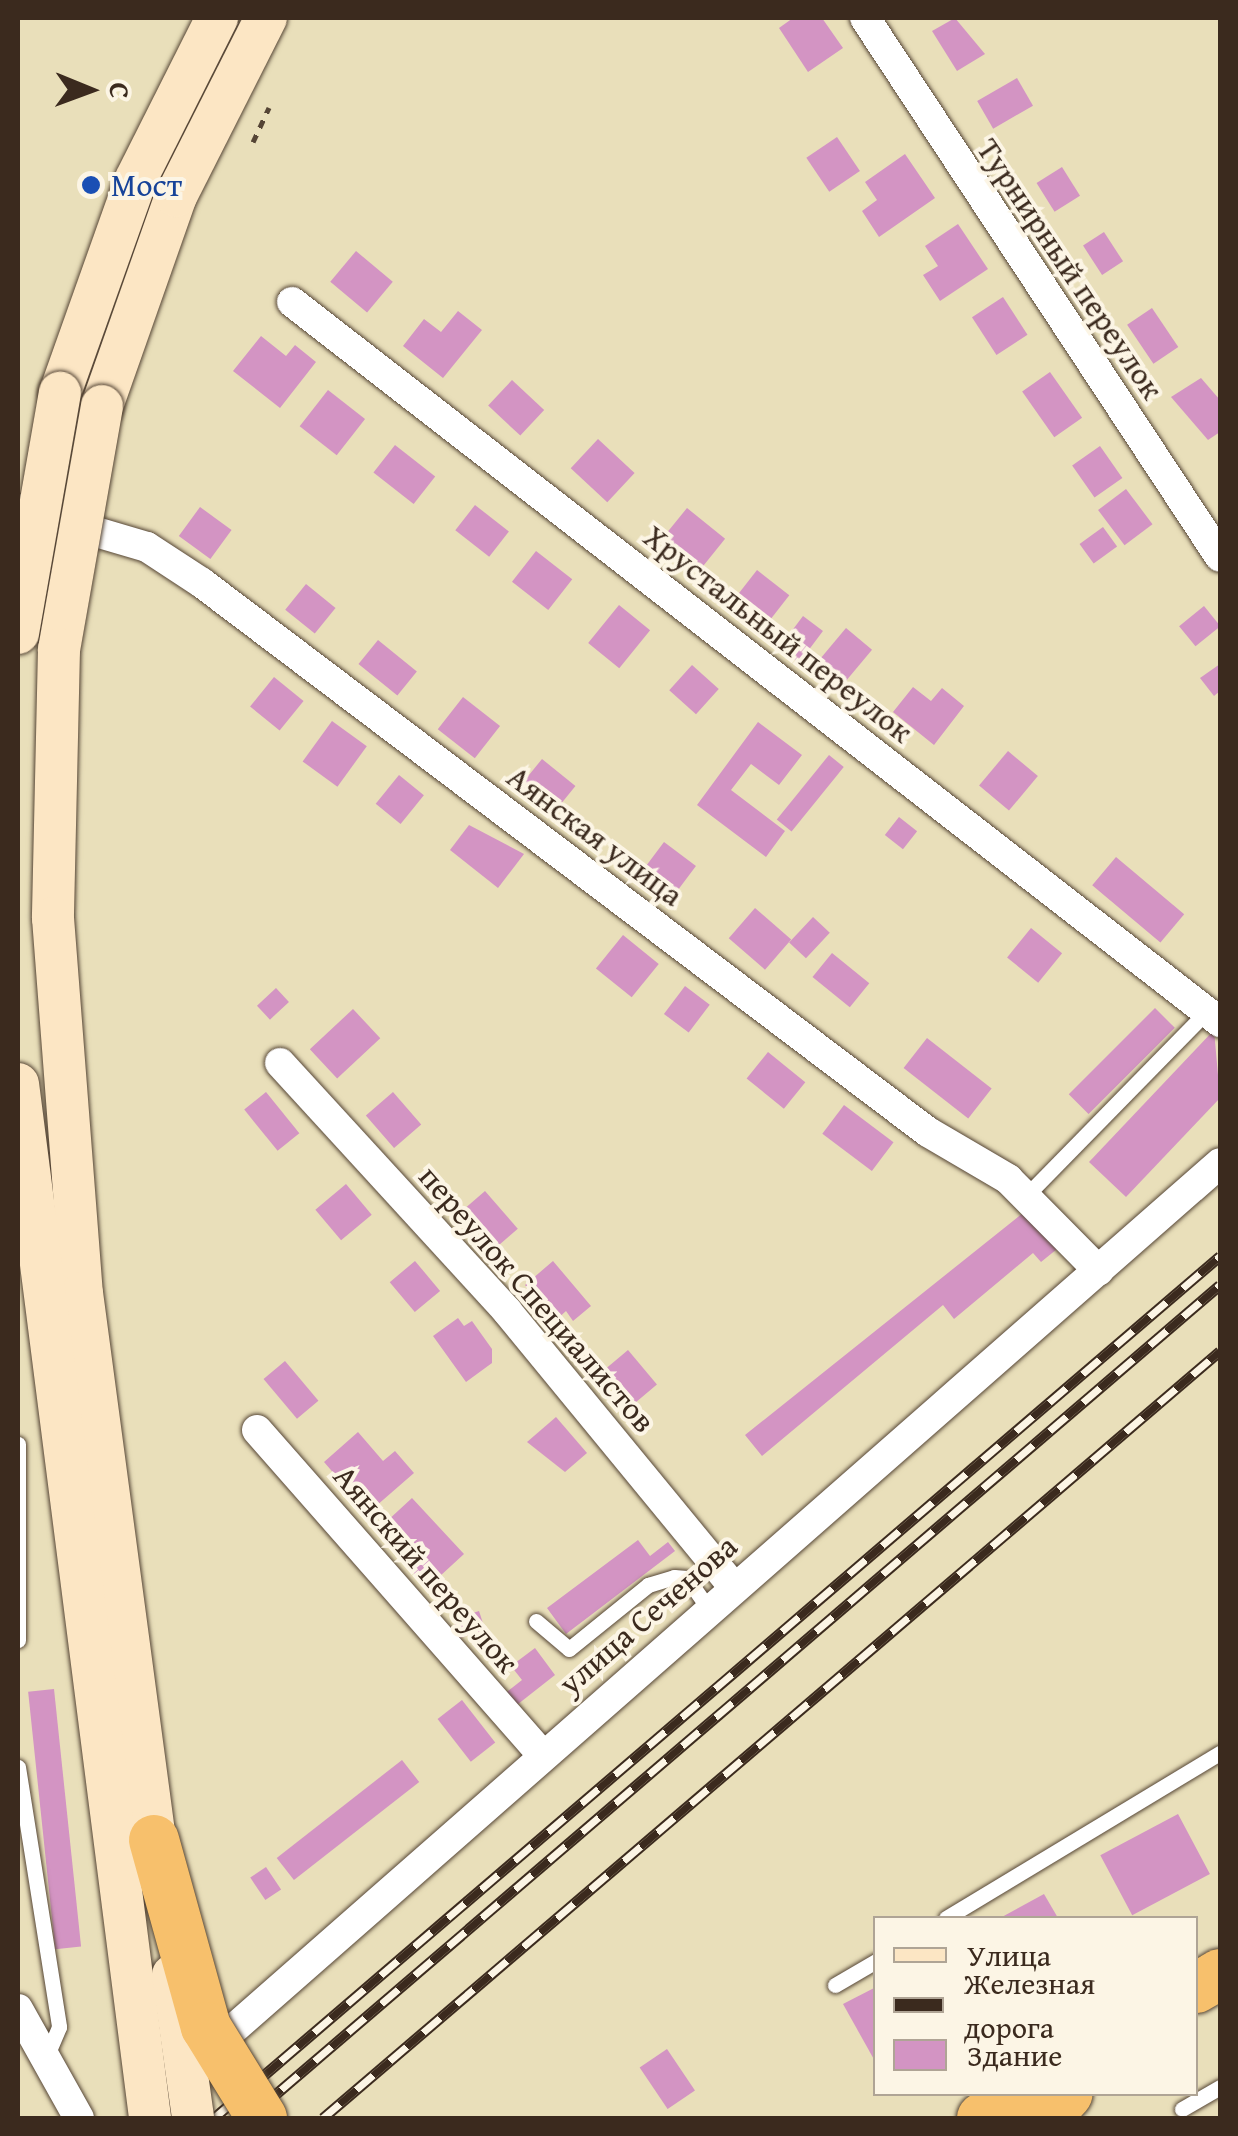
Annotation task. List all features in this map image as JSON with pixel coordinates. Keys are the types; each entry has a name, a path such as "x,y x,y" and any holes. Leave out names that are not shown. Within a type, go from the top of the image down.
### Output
{"highway":[{"path":"154,1840 206,2028 262,2118"},
{"path":"1198,1987 1220,1974"},
{"path":"982,2118 1018,2096"},
{"path":"1044,2118 1065,2096"}],"main road":[{"path":"18,632 60,393 136,179 217,18"},
{"path":"193,2118 82,1293 53,918 59,648 102,406 176,196 266,18"},
{"path":"18,1084 150,2118"}],"street":[{"name":"Турнирный переулок","path":"865,18 1220,557"},
{"name":"Хрустальный переулок","path":"292,302 1214,1016"},
{"name":"Аянская улица","path":"18,509 147,547 186,572 928,1132 1027,1195 1100,1271"},
{"name":"переулок Специалистов","path":"280,1064 507,1311 734,1587"},
{"name":"улица Сеченова","path":"120,2118 278,1999 542,1754 1220,1163"},
{"name":"Аянский переулок","path":"257,1430 542,1754"},
{"path":"18,2009 79,2118"}],"lane":[{"path":"1027,1195 1214,1016"},
{"path":"18,1444 18,1640"},
{"path":"536,1621 565,1650 648,1585 674,1577 686,1578 708,1608"},
{"path":"949,1916 1220,1753"},
{"path":"18,1767 20,1811 58,2027 46,2057"},
{"path":"836,1985 873,1963"},
{"path":"1182,2109 1220,2087"}],"path":[{"path":"253,142 270,107"}],"building":[{"path":"793,18 822,18 843,48 808,72 779,28"},
{"path":"955,18 985,54 957,71 932,31"},
{"path":"1017,78 1033,106 993,129 977,101"},
{"path":"837,137 860,171 829,192 806,158"},
{"path":"905,154 935,198 879,237 862,211 877,200 865,182"},
{"path":"1062,167 1080,196 1055,212 1037,183"},
{"path":"958,224 988,269 940,301 923,275 938,266 925,246"},
{"path":"1104,232 1123,261 1102,275 1083,246"},
{"path":"356,251 393,282 367,312 330,282"},
{"path":"1003,297 1028,335 996,355 972,317"},
{"path":"1152,308 1178,347 1153,364 1127,325"},
{"path":"458,311 482,330 443,378 403,346 424,319 441,332"},
{"path":"261,336 286,356 295,345 316,362 280,408 233,371"},
{"path":"1050,372 1082,418 1054,437 1022,392"},
{"path":"1201,378 1220,400 1220,432 1208,440 1171,397"},
{"path":"512,380 544,410 520,436 488,406"},
{"path":"328,390 365,419 337,455 300,426"},
{"path":"598,439 635,473 607,502 571,468"},
{"path":"395,445 435,476 414,504 373,473"},
{"path":"1100,446 1122,478 1095,497 1072,466"},
{"path":"1126,489 1152,524 1125,545 1098,510"},
{"path":"475,505 509,531 489,557 455,530"},
{"path":"200,507 232,530 210,559 179,536"},
{"path":"687,508 725,539 701,569 662,538"},
{"path":"1103,527 1117,546 1094,563 1080,544"},
{"path":"536,551 572,579 548,610 512,582"},
{"path":"757,570 789,595 770,620 737,595"},
{"path":"306,584 336,608 315,634 285,610"},
{"path":"619,605 650,630 619,668 588,643"},
{"path":"1204,606 1220,626 1195,646 1179,626"},
{"path":"803,616 823,631 799,663 779,648"},
{"path":"846,628 872,650 846,681 820,659"},
{"path":"378,640 417,671 397,696 358,664"},
{"path":"1220,664 1220,691 1214,696 1200,678"},
{"path":"692,665 719,689 696,714 669,690"},
{"path":"274,677 304,701 280,730 250,707"},
{"path":"913,687 931,701 942,688 964,706 934,745 893,712"},
{"path":"463,697 500,726 475,758 438,729"},
{"path":"332,721 367,746 337,787 303,761"},
{"path":"758,722 802,755 779,785 751,764 731,790 785,831 766,857 697,805"},
{"path":"1008,751 1038,776 1009,811 979,785"},
{"path":"829,755 844,767 792,831 777,820"},
{"path":"542,759 575,786 552,816 518,789"},
{"path":"399,775 424,795 401,824 376,804"},
{"path":"899,817 917,831 903,849 885,835"},
{"path":"469,825 524,854 498,888 450,850"},
{"path":"664,842 696,866 669,901 638,877"},
{"path":"1116,857 1184,914 1160,943 1092,885"},
{"path":"755,908 791,939 765,970 729,938"},
{"path":"813,917 830,933 806,958 789,943"},
{"path":"1031,928 1062,953 1038,983 1007,958"},
{"path":"623,935 659,964 632,997 596,968"},
{"path":"832,953 869,983 850,1007 812,977"},
{"path":"685,986 710,1005 689,1033 664,1014"},
{"path":"276,988 289,1002 270,1020 257,1006"},
{"path":"1155,1008 1175,1028 1089,1114 1069,1094"},
{"path":"353,1009 380,1038 337,1078 310,1049"},
{"path":"1214,1030 1220,1098 1126,1197 1089,1162"},
{"path":"927,1038 992,1088 968,1118 904,1068"},
{"path":"768,1052 805,1082 784,1109 747,1078"},
{"path":"266,1092 299,1133 278,1151 244,1110"},
{"path":"393,1092 421,1124 394,1148 366,1116"},
{"path":"844,1105 894,1142 872,1171 822,1134"},
{"path":"346,1184 372,1215 341,1240 315,1210"},
{"path":"485,1191 518,1229 494,1249 462,1211"},
{"path":"1023,1213 1062,1245 1041,1262 1033,1253 954,1319 943,1305 762,1456 745,1435"},
{"path":"415,1261 440,1291 415,1312 390,1282"},
{"path":"553,1261 591,1306 573,1321 566,1311 555,1321 525,1285"},
{"path":"458,1318 464,1326 472,1321 492,1349 492,1363 466,1382 433,1336"},
{"path":"628,1350 657,1384 632,1406 603,1371"},
{"path":"285,1361 318,1401 297,1419 264,1379"},
{"path":"556,1417 587,1453 565,1472 527,1442"},
{"path":"358,1432 383,1461 395,1451 414,1473 368,1513 324,1462"},
{"path":"412,1498 464,1554 427,1588 403,1561 413,1552 386,1522"},
{"path":"638,1540 650,1556 668,1542 675,1551 566,1634 547,1608"},
{"path":"479,1611 485,1630 460,1638 453,1619"},
{"path":"535,1648 555,1675 513,1708 503,1695 522,1680 511,1666"},
{"path":"54,1689 81,1947 55,1949 28,1692"},
{"path":"462,1700 495,1743 471,1762 438,1719"},
{"path":"402,1760 419,1782 294,1880 277,1858"},
{"path":"1178,1814 1210,1874 1132,1915 1100,1855"},
{"path":"266,1867 281,1889 265,1900 250,1878"},
{"path":"1044,1894 1057,1916 1004,1916"},
{"path":"873,1989 873,2058 843,2004"},
{"path":"667,2049 695,2090 668,2109 640,2067"}],"railway":[{"path":"214,2118 1220,1256"},
{"path":"248,2118 1220,1285"},
{"path":"323,2118 1220,1351"}],"place":[{"name":"Мост","path":"91,185"}]}
